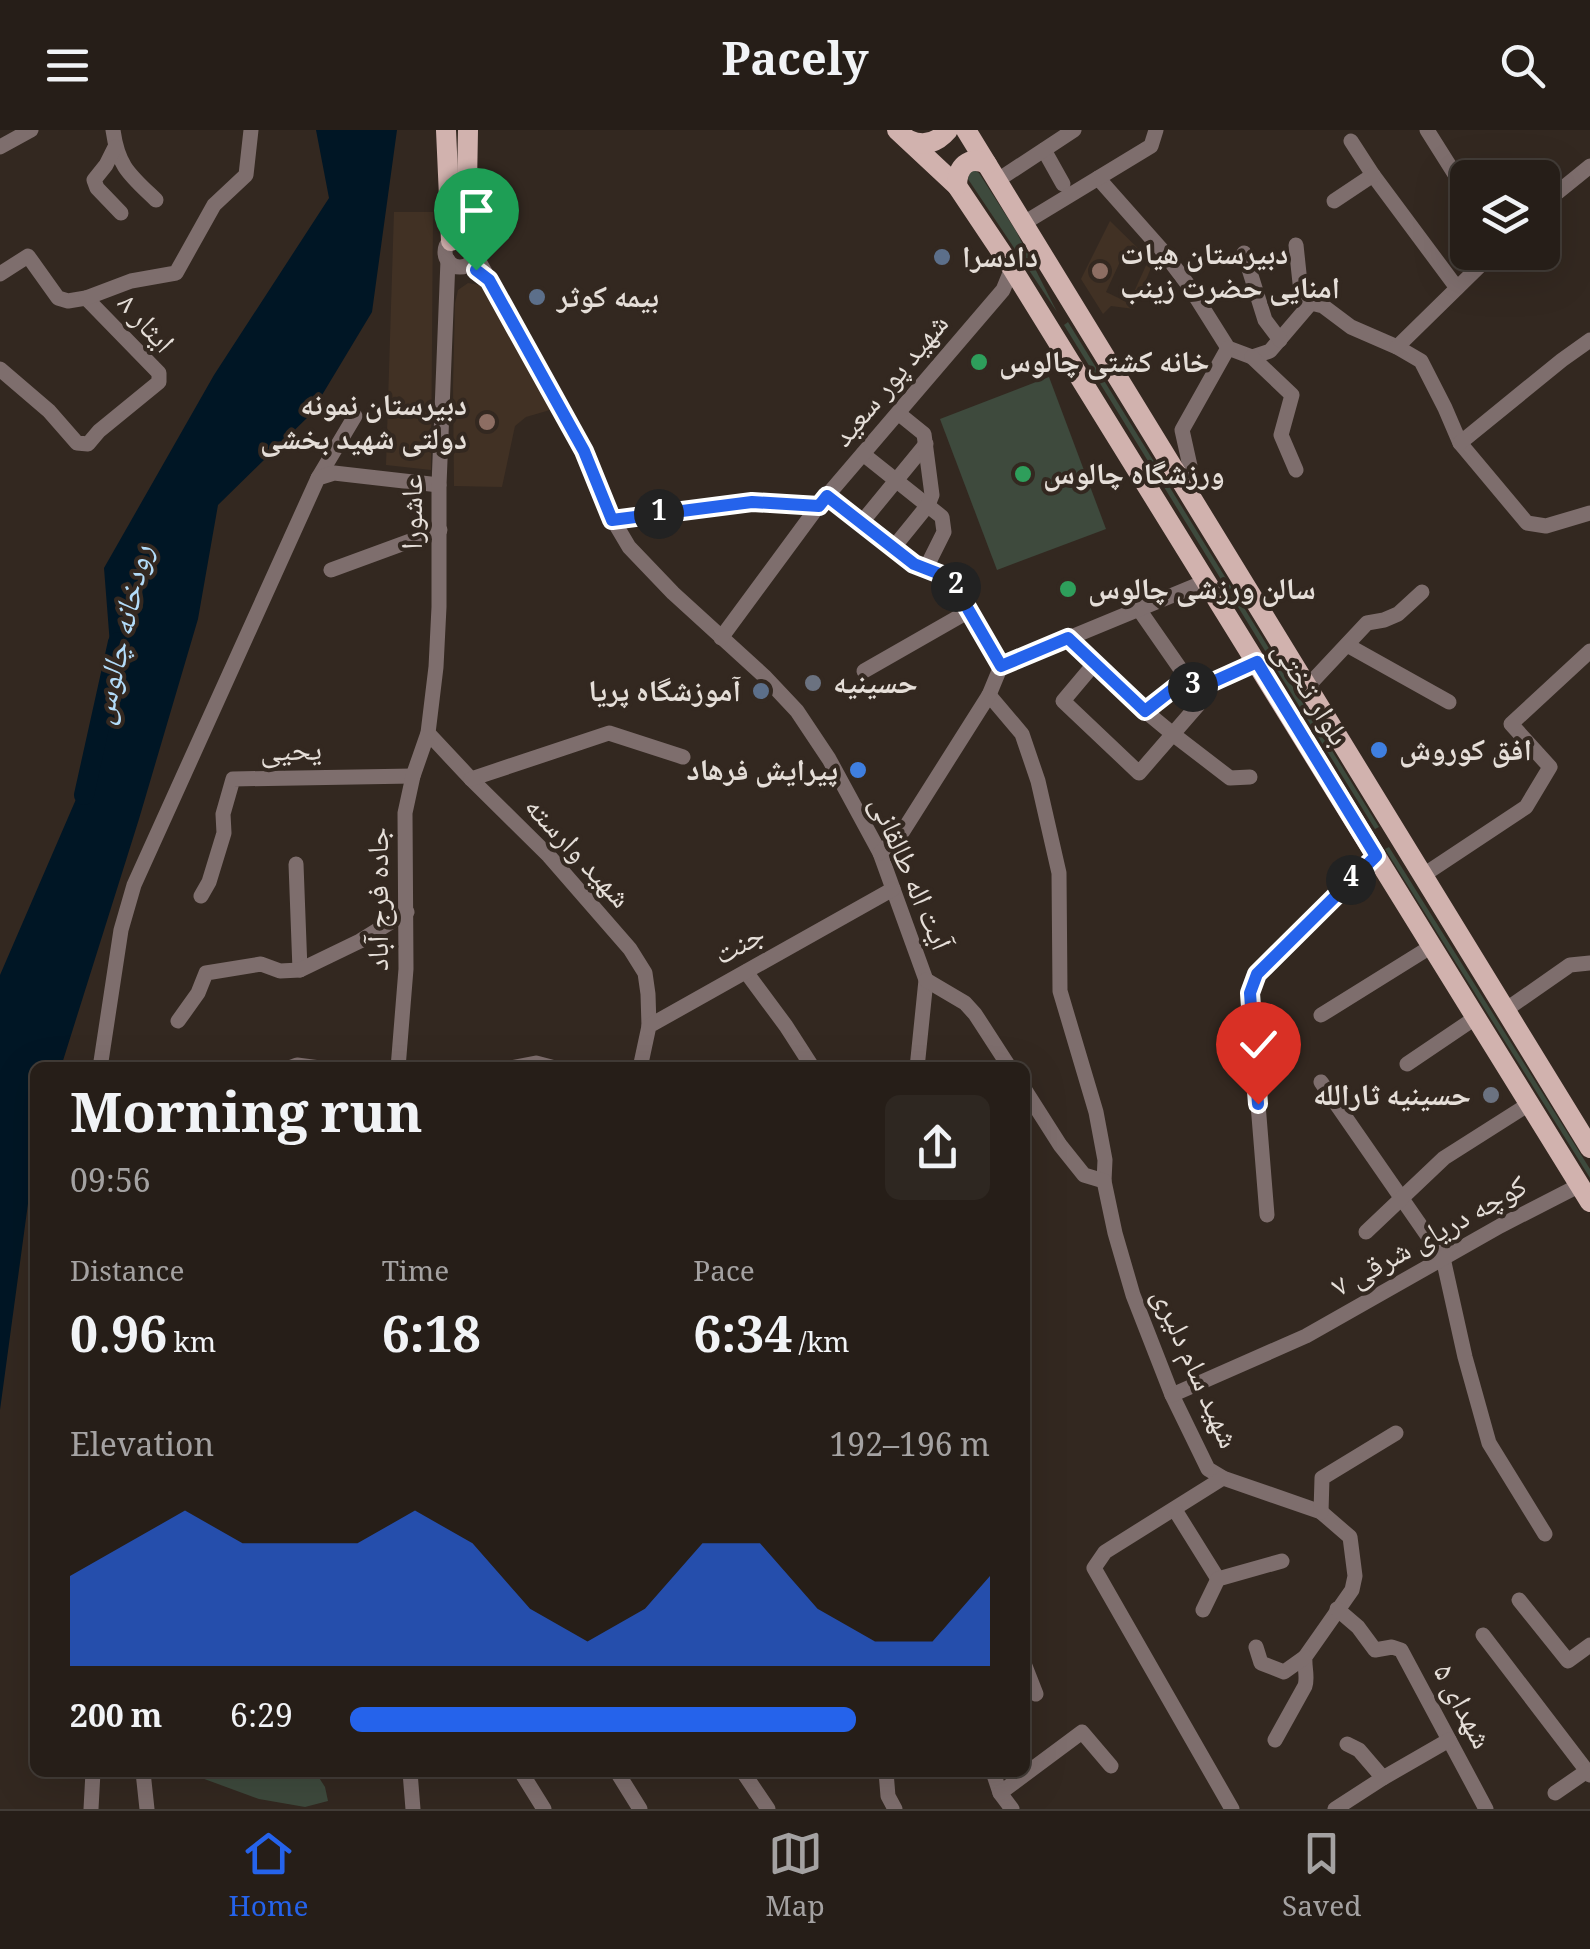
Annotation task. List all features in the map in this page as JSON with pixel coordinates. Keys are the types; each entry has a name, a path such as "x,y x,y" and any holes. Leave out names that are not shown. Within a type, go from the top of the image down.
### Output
{"main road":[{"path":"446,130 461,254"},
{"path":"461,254 468,130"},
{"path":"902,134 916,143 934,142 948,130"},
{"name":"بلوار تختی","path":"966,130 1590,1148"},
{"name":"بلوار تختی","path":"902,134 957,186 1012,268 1585,1194"},
{"path":"957,186 957,176 964,165 975,160 993,172"},
{"path":"1372,850 1393,829"}],"street":[{"path":"0,147 31,130"},
{"path":"86,298 131,281 176,273 214,205 246,175 251,130"},
{"path":"993,172 1044,150 1074,130"},
{"path":"1024,223 1151,146 1156,130"},
{"path":"1427,130 1450,167"},
{"path":"114,138 125,170 156,200"},
{"path":"114,138 106,165 94,180 96,188 122,213"},
{"path":"1350,141 1457,288"},
{"path":"1044,150 1063,184"},
{"path":"1560,191 1590,166"},
{"path":"1334,201 1373,175"},
{"path":"1098,178 1162,249 1228,348 1252,357 1292,395 1280,435 1296,470"},
{"path":"1296,245 1300,282 1311,302 1324,306 1351,327 1421,361 1460,443 1527,523 1546,526 1590,513"},
{"path":"1244,252 1264,320 1280,340"},
{"name":"آیت اله طالقانی","path":"461,254 489,280 584,451 612,520 629,547 672,593 798,710 830,759 880,853 926,980 919,1062"},
{"name":"عاشورا","path":"428,733 439,607 439,485 447,291 461,254"},
{"name":"ایثار ۸","path":"0,274 28,256 58,298 86,298 158,373 159,382 98,431 88,444 77,442 49,411 0,369"},
{"name":"شهید پور سعید","path":"721,638 823,500 1002,290 1012,268"},
{"path":"1397,347 1476,270"},
{"path":"1002,290 1026,291"},
{"path":"1252,357 1270,351 1311,302"},
{"path":"1460,443 1590,340"},
{"path":"1181,482 1190,466 1182,430 1228,348"},
{"path":"894,548 928,506 932,495 924,434 898,412"},
{"path":"101,1062 121,930 134,885 318,478 355,416"},
{"path":"862,522 926,444"},
{"path":"863,454 942,517 944,532 926,568"},
{"path":"318,478 334,472 439,485"},
{"path":"612,520 752,502 823,500 862,522 914,564 950,578 1001,666"},
{"path":"331,570 440,530"},
{"path":"880,853 903,831 989,695 1001,666 1206,581"},
{"path":"1308,686 1366,623 1398,614 1422,592"},
{"path":"1095,663 1063,702 1139,773 1198,705 1191,684 1138,608"},
{"path":"864,672 969,611"},
{"path":"1068,638 1174,735 1230,778 1250,778"},
{"path":"1348,645 1449,702"},
{"path":"1422,876 1526,807 1550,767 1511,724 1590,651"},
{"path":"1145,711 1191,684 1257,662"},
{"name":"شهید سام دلیری","path":"989,695 1022,734 1038,781 1059,873 1060,991 1096,1112 1115,1233 1133,1294 1172,1394 1208,1469 1222,1478 1320,1512 1350,1537 1355,1576 1352,1590 1305,1657"},
{"name":"جاده فرج آباد","path":"402,1062 407,912 405,813 428,733"},
{"name":"شهید وارسته","path":"428,733 470,780 549,856 630,949 645,973 649,1026"},
{"path":"470,780 608,733 683,756"},
{"name":"یحیی","path":"201,896 224,833 223,814 234,778 413,776"},
{"path":"1267,1215 1250,993 1257,974 1372,850"},
{"path":"296,864 300,970"},
{"name":"جنت","path":"649,1026 893,889"},
{"path":"178,1020 198,994 206,973 261,964 280,971 300,970 360,941 407,912"},
{"path":"1320,1015 1432,946"},
{"path":"1504,1011 1570,966 1590,963"},
{"path":"746,972 809,1062"},
{"path":"926,980 976,1014 1006,1062"},
{"path":"1406,1064 1476,1018"},
{"path":"641,1062 649,1026"},
{"path":"1320,1082 1443,1258 1489,1444 1545,1534"},
{"path":"1030,1098 1084,1175 1104,1181"},
{"path":"1366,1232 1444,1158 1529,1104"},
{"name":"کوچه دریای شرقی ۷","path":"1172,1394 1306,1336 1443,1258 1585,1194"},
{"path":"1320,1512 1322,1478 1396,1433"},
{"path":"1222,1478 1105,1552 1094,1568 1232,1809"},
{"path":"1175,1510 1218,1579"},
{"path":"1203,1610 1218,1579 1282,1561"},
{"path":"1519,1600 1568,1661 1590,1645"},
{"name":"شهدای ۵","path":"1337,1609 1358,1626 1375,1650 1401,1650 1486,1809"},
{"path":"1484,1636 1588,1773 1555,1794"},
{"path":"1256,1648 1261,1663 1284,1672 1305,1657"},
{"path":"1275,1740 1307,1680 1305,1657"},
{"path":"1030,1679 1036,1694"},
{"path":"1030,1771 1082,1732 1111,1766"},
{"path":"1335,1809 1449,1740"},
{"path":"1347,1744 1359,1750 1382,1778"},
{"path":"91,1809 93,1777"},
{"path":"144,1777 147,1809"},
{"path":"410,1777 413,1809"},
{"path":"524,1777 544,1809"},
{"path":"619,1777 640,1809"},
{"path":"746,1777 768,1809"},
{"path":"886,1777 894,1809"},
{"path":"994,1777 1012,1809"},
{"path":"1000,1793 1022,1777"}],"shaded area":[{"path":"394,212 433,212 431,470 386,465"},
{"name":"دبیرستان هیات امنایی حضرت زینب","path":"1110,221 1153,263 1134,309 1111,306 1103,314 1081,279","holes":["1125,251 1148,261 1129,303 1106,292"]},
{"name":"دبیرستان نمونه دولتی شهید بخشی","path":"468,283 486,289 550,410 526,417 515,426 502,487 454,486 455,303 458,290"}],"green space":[{"path":"974,170 1016,231 1057,312 968,179"},
{"path":"1068,322 1379,827 1375,829 1064,325"},
{"name":"ورزشگاه چالوس","path":"1049,377 1106,529 997,570 940,419"},
{"path":"1389,847 1590,1169 1590,1178 1385,849"},
{"path":"199,1777 319,1777 328,1801 305,1807 259,1799"}],"water":[{"path":"316,130 397,130 372,312 310,415 218,505 198,619 63,1062 30,1062 30,1189 0,1410 0,975 115,709 104,568 214,375 329,198"}],"waterway":[{"name":"رودخانه چالوس","path":"84,795 118,642"}],"place":[{"name":"دادسرا","path":"942,257"},
{"name":"دبیرستان هیات امنایی حضرت زینب","path":"1100,271"},
{"name":"بیمه کوثر","path":"537,297"},
{"name":"خانه کشتی چالوس","path":"979,362"},
{"name":"دبیرستان نمونه دولتی شهید بخشی","path":"487,422"},
{"name":"ورزشگاه چالوس","path":"1023,474"},
{"name":"سالن ورزشی چالوس","path":"1068,589"},
{"name":"حسینیه","path":"813,683"},
{"name":"آموزشگاه پریا","path":"761,691"},
{"name":"افق کوروش","path":"1379,750"},
{"name":"پیرایش فرهاد","path":"858,770"},
{"name":"حسینیه ثارالله","path":"1491,1095"}],"route":[{"path":"476,270 489,280 584,451 612,520 752,502 819,506 827,496 914,564 950,578 1001,666 1068,638 1145,711 1187,678 1195,690 1257,662 1376,856 1257,974 1250,993 1258,1104"}]}
